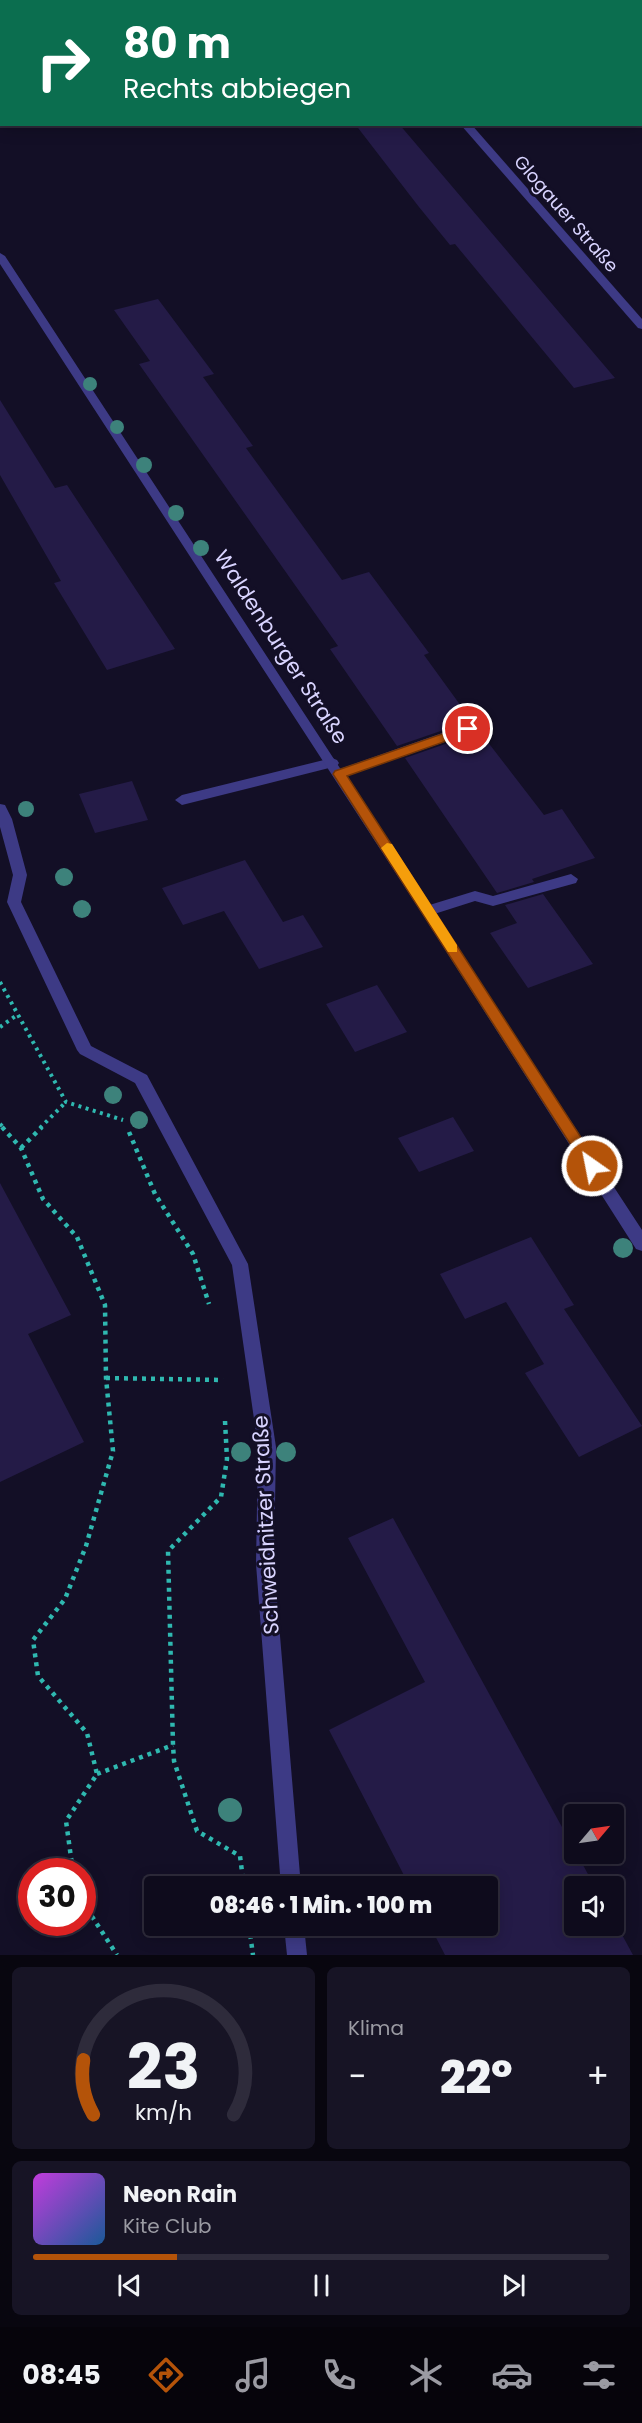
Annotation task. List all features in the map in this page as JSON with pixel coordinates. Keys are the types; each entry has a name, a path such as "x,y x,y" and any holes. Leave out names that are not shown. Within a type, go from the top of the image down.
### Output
{"street":[{"name":"Glogauer Straße","path":"467,126 642,326"},
{"name":"Waldenburger Straße","path":"0,256 428,911 642,1245"},
{"path":"182,800 335,768 468,729"},
{"name":"Schweidnitzer Straße","path":"0,809 5,819 20,875 14,902 86,1050 141,1079 240,1264 267,1446 265,1564 290,1876"},
{"path":"428,911 475,896 493,901 571,879"},
{"path":"295,1936 297,1955"}],"path":[{"path":"0,982 66,1102 123,1119 155,1194 193,1254 213,1314"},
{"path":"0,1027 17,1015"},
{"path":"21,1149 66,1102"},
{"path":"0,1124 21,1149 43,1199 77,1237 105,1305 106,1378 113,1451 86,1546 65,1599 33,1640 38,1676 87,1733 97,1773"},
{"path":"222,1369 224,1391"},
{"path":"106,1378 224,1380"},
{"path":"225,1414 227,1460 221,1497 168,1551 173,1745 174,1761 197,1831 240,1856 243,1876"},
{"path":"71,1858 66,1821 97,1773 173,1745"},
{"path":"96,1923 117,1955"},
{"path":"250,1936 253,1955"}],"building":[{"path":"357,126 401,126 615,378 574,388 455,244 450,245"},
{"path":"158,299 214,374 203,377 253,446 246,448 342,580 369,572 429,653 424,655 474,724 467,722 397,746 330,649 338,646 139,364 150,361 114,310"},
{"path":"0,400 55,488 67,485 175,649 107,670 54,583 61,581 0,475"},
{"path":"477,728 544,815 562,809 595,858 532,879 534,882 497,893 405,758 474,734"},
{"path":"132,781 148,820 95,833 79,794"},
{"path":"245,860 283,922 303,915 323,947 259,969 224,911 183,925 162,888"},
{"path":"543,894 593,964 528,988 490,933 517,923 505,905"},
{"path":"377,985 407,1032 355,1052 326,1004"},
{"path":"453,1117 474,1151 419,1172 398,1138"},
{"path":"0,1183 71,1315 28,1334 84,1442 0,1482"},
{"path":"531,1237 574,1305 564,1309 642,1426 579,1457 525,1373 544,1364 506,1302 465,1319 440,1274"},
{"path":"393,1518 564,1831 564,1864 582,1864 589,1876 564,1876 564,1936 623,1936 633,1955 445,1955 435,1936 498,1936 498,1876 404,1876 329,1730 425,1682 348,1538"}],"slow traffic":[{"path":"387,848 453,949"}],"route":[{"path":"468,729 339,774 592,1166"}]}
